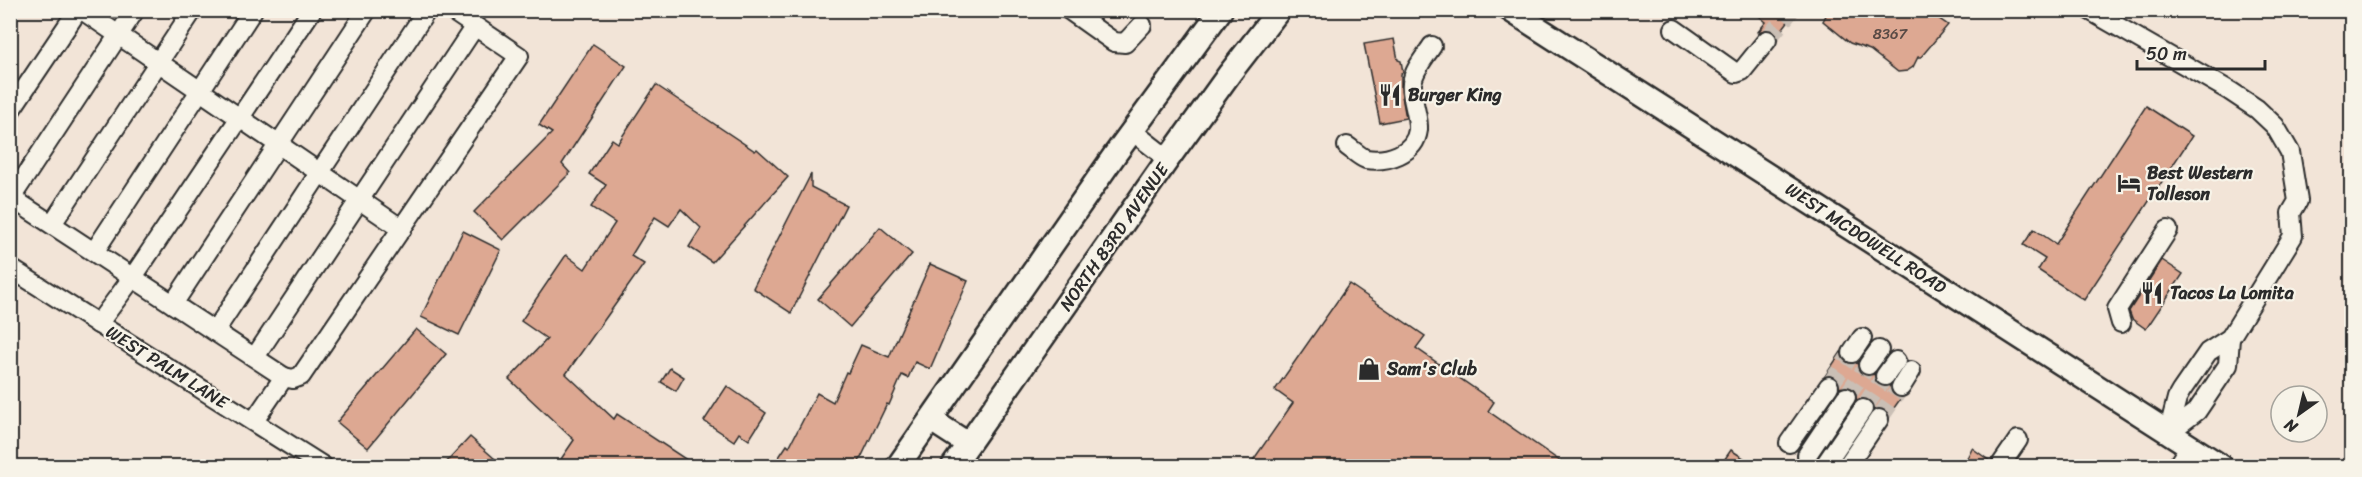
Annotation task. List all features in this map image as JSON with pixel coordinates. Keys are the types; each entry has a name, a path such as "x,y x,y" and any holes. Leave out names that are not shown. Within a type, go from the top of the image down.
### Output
{"main road":[{"path":"898,466 1132,131 1221,10"},
{"name":"NORTH 83RD AVENUE","path":"953,466 1168,159 1279,10"},
{"name":"WEST MCDOWELL ROAD","path":"1510,10 2221,466"},
{"path":"931,420 968,444"}],"street":[{"path":"10,111 80,10 402,228"},
{"path":"135,10 11,198 284,377 292,379 301,376 519,56 451,10"},
{"path":"52,224 192,10"},
{"path":"94,252 253,10"},
{"path":"98,324 133,277 312,10"},
{"path":"173,304 367,10"},
{"path":"214,331 427,10"},
{"path":"1070,10 1114,42 1125,43 1142,25"},
{"path":"2089,10 2230,91 2257,109 2275,126 2290,152 2298,201 2291,213 2293,236 2230,338 2208,352 2181,391 2168,433"},
{"path":"255,357 475,26"},
{"path":"1674,29 1736,73 1742,71 1767,40"},
{"path":"1347,146 1364,159 1386,159 1403,153 1415,139 1418,129 1412,86 1414,75 1432,46"},
{"path":"1132,131 1168,159"},
{"path":"2121,323 2117,309 2168,230"},
{"name":"WEST PALM LANE","path":"10,268 323,466"},
{"path":"1885,376 1896,361"},
{"path":"1901,387 1911,371"},
{"path":"254,421 284,377"},
{"path":"1789,443 1829,386"},
{"path":"1807,455 1846,397"},
{"path":"1824,466 1863,409"},
{"path":"1847,466 1879,419"},
{"path":"2000,466 2018,440"},
{"path":"2177,466 2190,446"}],"building":[{"path":"1752,10 1797,10 1777,36 1769,29 1758,32 1766,22"},
{"path":"1829,10 1926,10 1948,25 1921,57 1918,57 1913,67 1907,71 1898,72 1870,50 1850,43 1823,21"},
{"name":"Burger King","path":"1394,39 1403,72 1401,90 1406,118 1380,123 1364,44"},
{"path":"593,44 626,66 562,164 570,173 503,240 474,212 552,133 539,125"},
{"path":"656,85 755,151 757,149 788,177 712,262 689,247 701,228 681,209 669,226 655,217 631,256 644,264 566,374 614,419 617,414 696,466 573,466 561,459 574,440 509,379 547,339 521,321 566,255 585,269 615,223 591,207 606,185 589,174 612,139 618,143"},
{"name":"Best Western Tolleson","path":"2146,106 2192,136 2084,300 2038,270 2045,259 2023,245 2034,229 2056,244"},
{"path":"811,174 811,187 846,205 791,313 753,288"},
{"path":"880,227 912,254 850,327 818,299"},
{"path":"463,231 501,250 459,335 421,317"},
{"name":"Tacos La Lomita","path":"2162,260 2183,274 2146,329 2132,319 2129,311"},
{"path":"930,264 968,281 930,369 915,362 908,378 902,375 857,466 773,466 787,445 789,447 817,393 833,402 861,345 889,357"},
{"name":"Sam's Club","path":"1349,284 1425,336 1416,348 1494,402 1488,411 1567,466 1249,466 1293,403 1275,390"},
{"path":"416,329 446,354 368,448 337,422"},
{"path":"1841,352 1845,362 1857,363 1861,374 1867,376 1874,374 1878,385 1890,386 1891,393 1901,398 1889,415 1885,409 1874,409 1869,399 1856,400 1853,388 1846,386 1840,388 1836,377 1825,376"},
{"path":"670,368 684,377 676,391 661,382"},
{"path":"727,386 766,413 749,440 739,433 734,441 704,421"},
{"path":"470,437 503,466 443,466"},
{"path":"1972,448 1990,461 1989,466 1963,466"},
{"path":"1731,450 1756,466 1720,466"}],"tunnel":[{"path":"1767,40 1791,10"},
{"path":"1829,386 1852,353"},
{"path":"1846,397 1868,365"},
{"path":"1863,409 1885,376"},
{"path":"1879,419 1901,387"}],"place":[{"name":"Burger King","path":"1390,95"},
{"name":"Best Western Tolleson","path":"2129,183"},
{"name":"Tacos La Lomita","path":"2152,293"},
{"name":"Sam's Club","path":"1369,369"}]}
